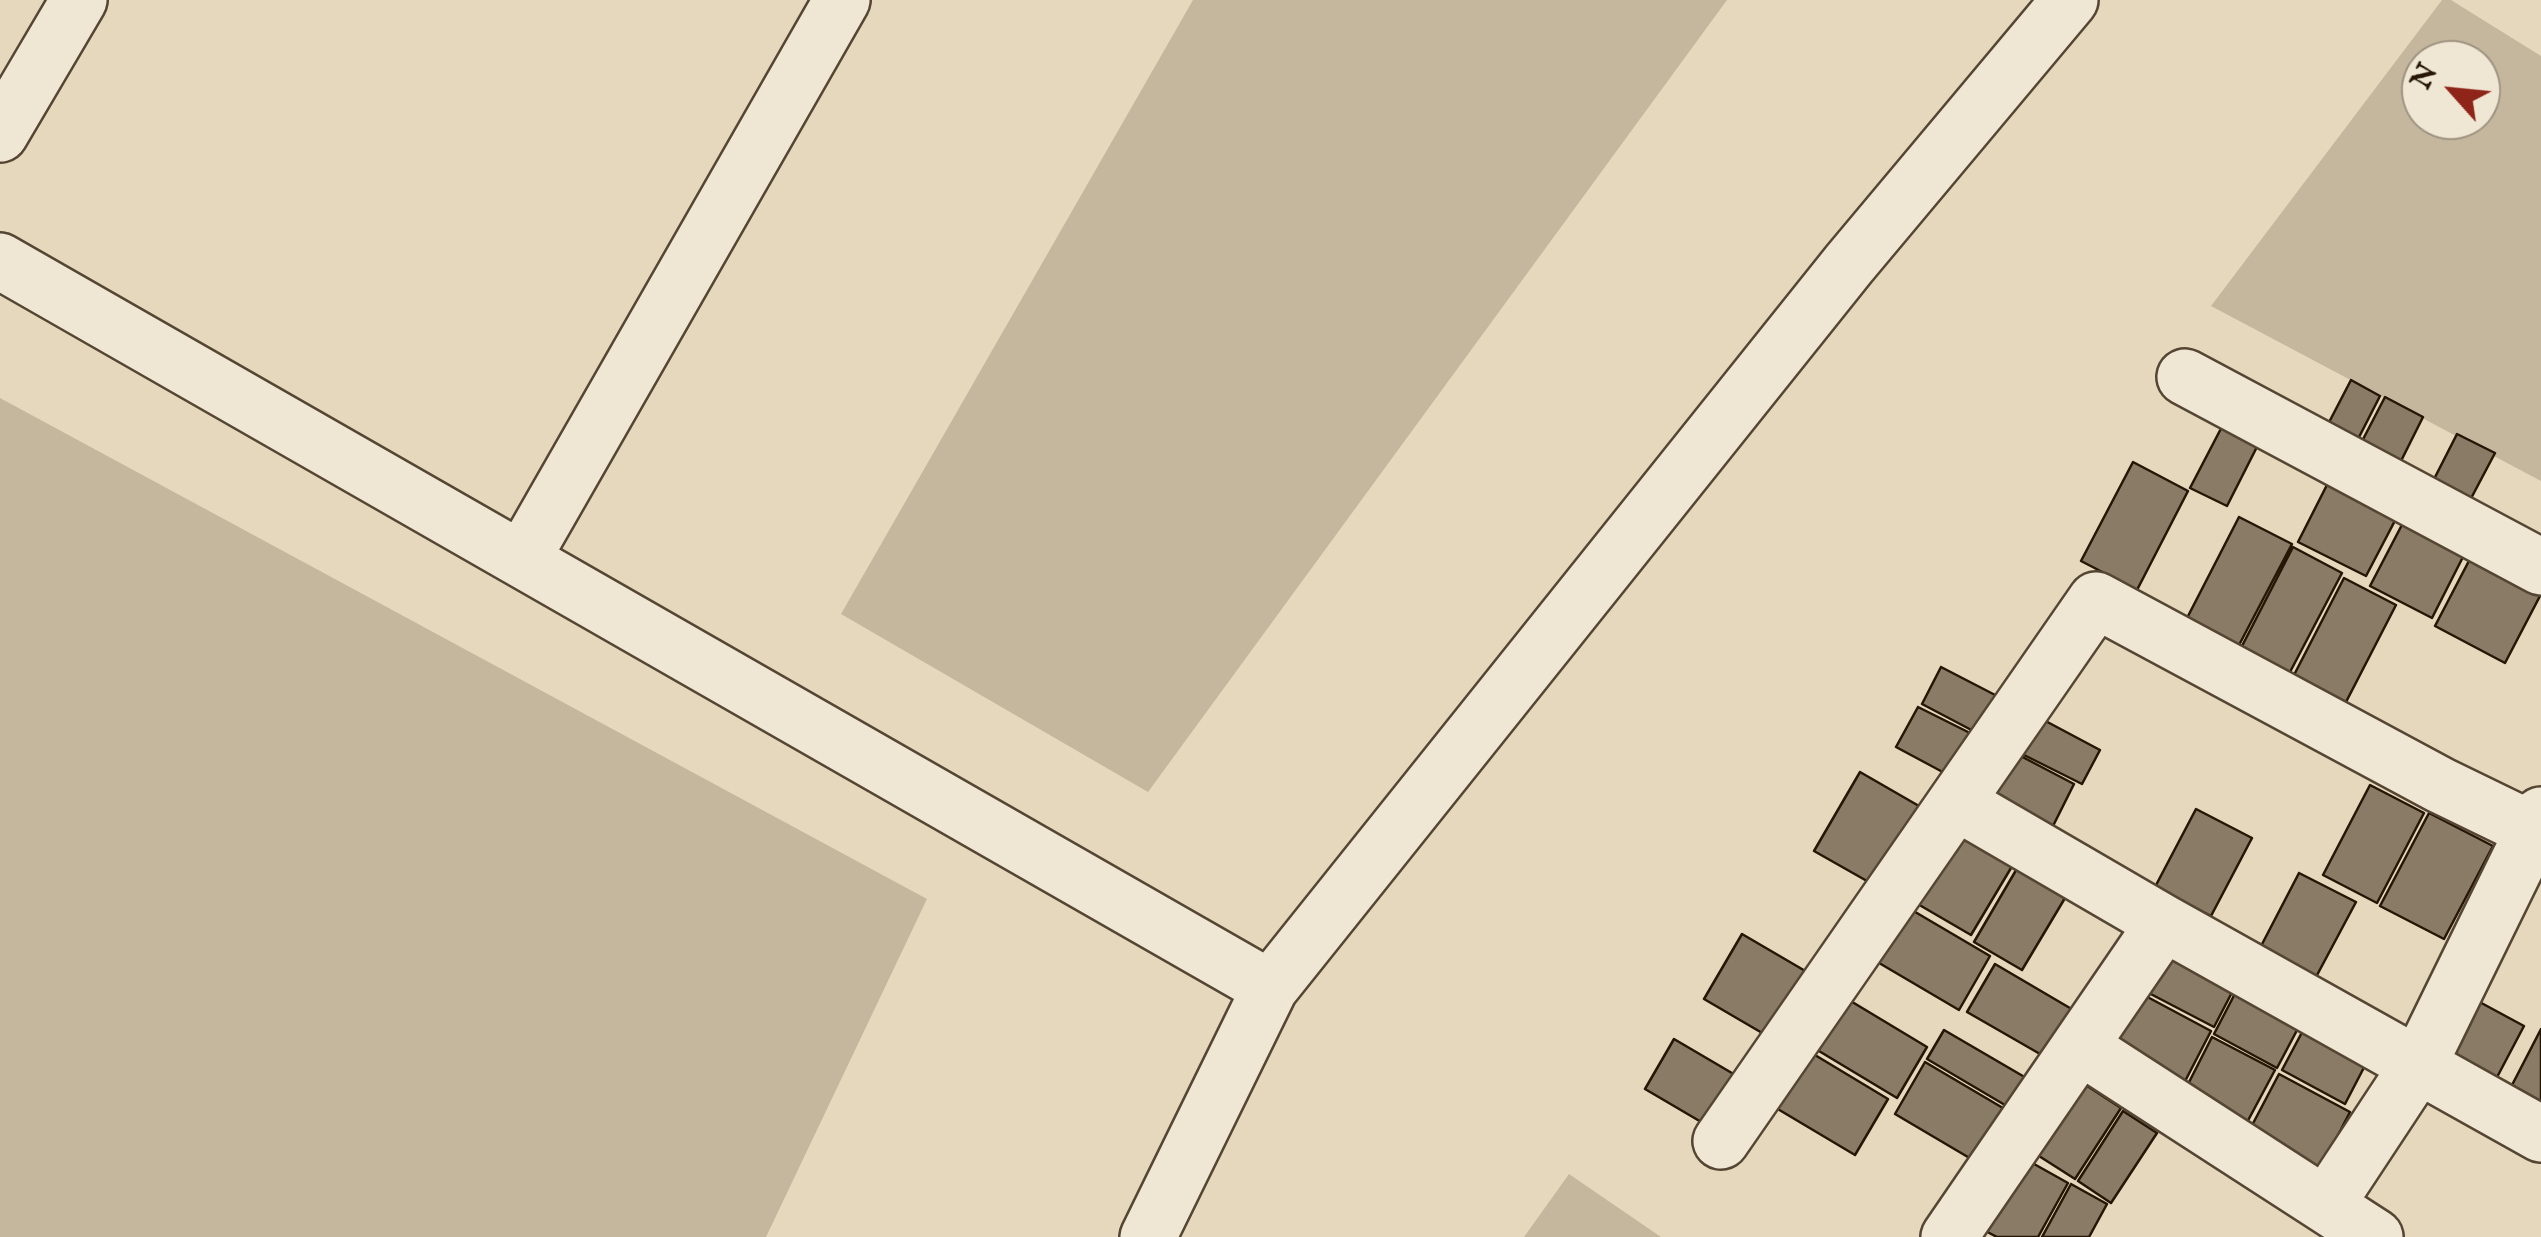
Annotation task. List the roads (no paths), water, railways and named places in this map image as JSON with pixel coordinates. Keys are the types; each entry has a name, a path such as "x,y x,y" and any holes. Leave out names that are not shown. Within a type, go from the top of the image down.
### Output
{"street":[{"path":"0,134 80,0"},
{"path":"522,559 842,0"},
{"path":"1148,1237 1270,988 1849,264 2070,0"},
{"path":"0,260 1270,988"},
{"path":"2184,378 2541,566"},
{"path":"1721,1141 2096,600 2440,785 2539,826 2419,1064 2326,1205"},
{"path":"1956,802 2541,1134"},
{"path":"1954,1235 2164,923"},
{"path":"2081,1048 2375,1237"}]}
